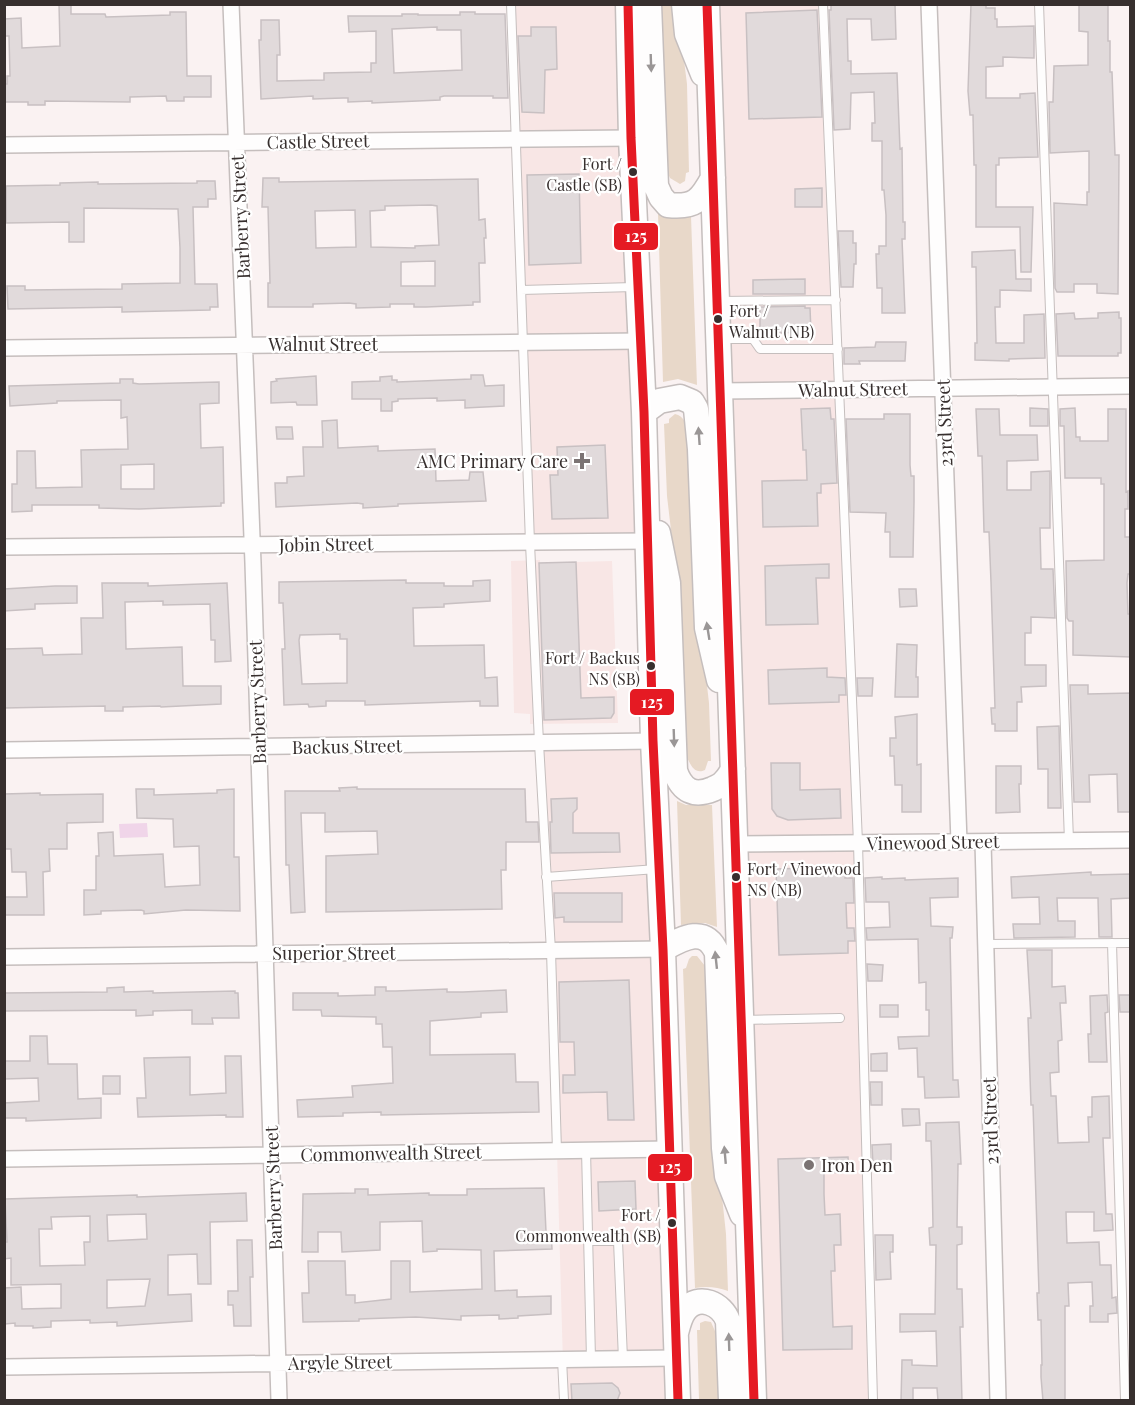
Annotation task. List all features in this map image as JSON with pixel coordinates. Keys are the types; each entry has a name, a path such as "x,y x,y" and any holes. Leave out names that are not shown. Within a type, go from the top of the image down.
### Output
{"main road":[{"path":"628,4 678,1401"},
{"path":"649,4 656,186 668,206 683,206 701,198 713,178"},
{"path":"684,4 687,34 709,90"},
{"path":"707,4 754,1401"},
{"path":"644,412 659,401 680,397 692,402 696,409 700,449 707,628 730,729"},
{"path":"646,493 662,545 668,583 677,778 688,791 696,794 725,782 733,769"},
{"path":"663,949 689,937 698,936 708,939 717,953 727,1176 749,1230"},
{"path":"676,1346 684,1312 695,1303 715,1304 726,1313 731,1401"}],"street":[{"name":"Barberry Street","path":"231,4 259,748 279,1342 279,1401"},
{"name":"23rd Street","path":"929,4 959,842"},
{"name":"Castle Street","path":"4,145 632,138"},
{"name":"Walnut Street","path":"4,348 641,341"},
{"name":"Walnut Street","path":"720,391 1131,386"},
{"name":"Jobin Street","path":"4,547 647,541"},
{"name":"Backus Street","path":"4,750 653,741"},
{"name":"Vinewood Street","path":"736,844 1131,840"},
{"name":"23rd Street","path":"983,842 998,1401"},
{"name":"Superior Street","path":"4,957 663,949"},
{"name":"Commonwealth Street","path":"4,1159 669,1149"},
{"name":"Argyle Street","path":"4,1367 623,1359 676,1346"}],"lane":[{"path":"511,4 538,743 551,951 557,1151"},
{"path":"823,4 858,843 873,1401"},
{"path":"1039,4 1069,841"},
{"path":"521,290 639,287"},
{"path":"717,301 836,300"},
{"path":"718,339 753,339 760,349 838,349"},
{"path":"546,877 659,869"},
{"path":"1112,943 1125,1401"},
{"path":"986,944 1131,943"},
{"path":"742,1020 840,1018"},
{"path":"586,1150 591,1359"},
{"path":"588,1241 618,1241 623,1359"},
{"path":"562,1359 564,1401"}],"shaded area":[{"path":"511,5 628,5 647,541 530,543"},
{"path":"656,5 677,5 687,84 689,172 686,173 685,181 680,184 670,178 666,169"},
{"path":"706,5 823,5 840,389 873,1400 754,1400"},
{"path":"658,213 675,219 691,216 697,385 678,379 663,382"},
{"path":"675,414 683,418 689,431 699,616 709,703 711,761 708,761 705,770 701,771 694,769 685,751 677,581 667,496 664,424 669,423 669,419"},
{"path":"540,560 540,563 612,561 618,723 530,724 530,714 514,713 511,561"},
{"path":"653,741 678,1400 564,1400 557,1151 539,743"},
{"path":"677,801 686,805 712,805 717,927 705,923 681,925"},
{"path":"147,823 148,837 120,838 119,824"},
{"path":"692,956 697,956 705,966 707,974 728,1291 712,1287 695,1288 683,969 686,968"},
{"path":"711,1322 718,1338 724,1400 699,1400 697,1330 700,1330 700,1323"}],"building":[{"path":"59,4 71,4 71,14 105,14 106,17 170,15 170,12 186,12 187,76 211,76 211,97 184,97 184,101 167,101 166,96 130,97 130,102 45,101 45,105 4,102 4,84 7,84 7,76 10,76 9,36 5,36 4,19 21,18 22,48 60,46"},
{"path":"831,4 895,4 896,39 872,40 871,19 847,19 848,61 851,61 851,74 897,73 900,149 902,148 903,222 905,222 905,239 902,239 905,313 882,313 882,288 877,288 876,254 879,254 879,246 886,246 886,215 884,190 882,190 882,141 872,141 872,123 875,123 874,92 851,93 850,129 834,130 829,10 831,10"},
{"path":"971,4 986,4 986,8 995,8 997,27 1034,26 1034,58 1003,57 1003,66 986,67 986,98 1020,98 1020,94 1035,93 1038,157 999,158 999,165 996,165 996,207 1033,207 1031,272 1021,272 1020,227 976,227 976,165 974,165 973,115 970,115 968,91"},
{"path":"1079,5 1108,5 1115,155 1119,155 1118,294 1097,293 1097,284 1074,284 1074,292 1057,292 1055,288 1054,203 1087,205 1087,192 1089,192 1089,151 1050,153 1049,102 1053,102 1054,66 1088,65 1088,32 1079,31"},
{"path":"817,10 822,117 749,119 746,13"},
{"path":"460,12 505,14 508,98 444,96 440,97 440,100 372,103 372,101 348,102 348,98 313,99 313,96 261,99 259,40 261,40 261,20 279,20 280,55 277,55 277,81 324,80 324,73 371,72 371,63 376,63 376,31 349,32 348,16 460,15","holes":["437,27 437,30 461,30 462,70 394,73 392,29"]},
{"path":"531,27 556,27 557,69 545,70 544,113 522,112 518,36 531,36"},
{"path":"579,174 581,263 529,265 527,175"},
{"path":"263,178 279,178 279,182 478,179 479,220 485,219 486,238 484,238 485,263 479,263 480,302 473,302 473,305 426,307 414,307 414,304 390,304 390,307 356,308 356,304 349,303 313,304 313,307 268,307 268,283 270,283 268,207 262,207","holes":["385,206 437,206 439,245 415,246 415,248 371,247 370,211 385,210","355,210 356,247 316,248 315,211","435,261 435,286 401,286 401,262"]},
{"path":"197,181 215,181 216,199 208,199 208,207 193,207 195,284 217,284 218,307 210,307 210,310 122,312 122,307 8,309 7,286 25,286 25,290 122,289 122,284 180,283 180,248 178,209 84,208 84,242 69,242 69,222 6,223 6,186 98,182 98,184 197,183"},
{"path":"822,188 822,207 795,207 795,189"},
{"path":"838,231 853,231 853,243 856,243 856,264 854,264 853,287 841,287"},
{"path":"1015,250 1016,279 1031,279 1031,291 1000,290 1000,307 995,307 996,343 1024,343 1024,315 1044,314 1045,358 1009,359 1009,361 975,360 975,343 977,343 976,267 972,267 972,252"},
{"path":"805,279 805,294 753,294 753,280"},
{"path":"805,306 805,308 810,308 811,332 778,333 778,337 760,338 760,307"},
{"path":"1119,312 1121,353 1118,353 1118,356 1058,356 1056,314 1074,313 1075,319 1098,318 1098,313"},
{"path":"876,342 906,342 905,361 859,361 860,364 844,364 844,348 875,347"},
{"path":"471,375 483,375 485,386 504,385 504,406 465,408 465,400 398,399 392,402 392,411 381,411 381,399 352,399 352,382 380,381 380,377 392,376 392,380 397,380 397,382 471,379"},
{"path":"316,376 317,405 297,405 296,402 271,403 271,382 277,381 276,379"},
{"path":"120,379 133,379 133,383 139,384 219,382 219,403 200,404 201,448 223,447 224,503 221,503 221,506 139,509 99,508 99,505 32,505 32,511 12,512 12,484 17,484 17,451 35,451 36,488 82,487 81,450 128,449 127,417 121,418 121,400 57,401 57,403 10,406 9,386 120,383","holes":["154,464 154,489 121,489 121,465"]},
{"path":"830,408 831,419 834,419 837,483 821,484 821,493 817,493 818,526 763,527 762,481 807,480 801,409"},
{"path":"1030,408 1048,409 1048,426 1030,426"},
{"path":"1075,408 1076,437 1080,437 1080,441 1108,441 1108,409 1126,409 1128,509 1125,509 1125,537 1131,537 1131,574 1128,574 1127,583 1128,614 1131,616 1131,657 1073,655 1073,621 1067,618 1066,561 1104,560 1104,484 1101,484 1101,478 1065,478 1064,426 1060,426 1060,409"},
{"path":"976,409 999,409 1000,435 1037,435 1038,460 1007,461 1007,490 1031,490 1031,472 1050,471 1050,528 1040,528 1041,569 1053,569 1055,618 1031,617 1031,633 1025,633 1025,665 1046,665 1046,686 1021,687 1022,702 1017,702 1017,731 995,731 995,724 992,724 991,708 995,708 989,532 984,532 982,456 978,456"},
{"path":"884,414 910,414 910,465 911,476 914,476 913,557 890,557 890,532 885,532 886,513 850,512 846,419 884,419"},
{"path":"337,420 338,448 378,446 378,451 435,449 436,481 469,480 470,472 483,472 486,501 398,504 398,506 363,508 363,504 357,503 276,507 275,483 287,483 287,477 304,476 303,447 323,447 322,421"},
{"path":"276,427 292,427 293,439 277,439"},
{"path":"605,445 608,518 552,519 550,475 558,475 557,447"},
{"path":"576,562 581,698 614,697 614,713 611,718 544,720 539,563"},
{"path":"829,564 829,578 816,578 818,624 766,625 765,566"},
{"path":"406,580 406,583 473,586 473,581 490,580 490,601 444,604 444,607 413,608 414,646 484,645 485,678 497,677 498,706 480,706 480,701 365,705 365,701 326,701 326,706 284,705 282,649 285,649 283,603 279,603 279,582","holes":["340,634 340,639 347,639 347,683 302,684 300,635"]},
{"path":"102,583 148,583 148,586 227,583 231,661 215,662 215,640 211,640 210,604 163,605 163,601 125,602 126,649 182,647 183,686 221,686 221,704 123,707 123,711 105,711 105,706 4,708 4,649 42,648 43,655 82,654 81,618 103,618"},
{"path":"77,586 77,603 35,604 35,609 4,611 4,589"},
{"path":"899,589 916,589 917,606 900,607"},
{"path":"897,644 917,645 918,697 895,697"},
{"path":"827,668 827,677 845,678 846,695 839,695 839,702 769,704 768,670"},
{"path":"857,678 873,678 872,696 858,696"},
{"path":"1070,685 1088,685 1088,694 1131,693 1131,812 1118,812 1117,774 1089,775 1090,802 1074,802"},
{"path":"917,714 917,765 921,764 921,812 902,812 902,785 895,785 894,756 890,756 890,738 896,738 895,717"},
{"path":"1059,726 1061,808 1048,808 1048,769 1038,769 1037,727"},
{"path":"771,763 800,763 800,790 840,789 841,818 788,820 777,816 772,809"},
{"path":"996,766 1021,766 1020,812 996,813"},
{"path":"357,787 357,789 525,789 526,822 538,822 539,842 506,842 506,870 501,870 502,909 326,912 326,856 378,854 377,831 325,832 325,813 301,813 305,912 291,913 289,865 286,865 285,791 340,791 339,788"},
{"path":"136,789 154,789 154,795 217,793 217,790 234,789 234,857 239,857 240,911 186,910 144,914 141,910 101,911 101,914 84,915 84,890 96,890 96,856 99,856 98,833 113,832 114,856 163,854 165,887 200,885 199,846 174,847 173,819 137,818"},
{"path":"40,793 40,795 103,794 103,822 67,823 67,849 49,849 50,871 43,872 44,915 4,915 4,897 27,897 26,872 12,872 11,849 5,849 4,794"},
{"path":"577,798 577,809 573,813 573,833 619,833 620,852 551,853 551,799"},
{"path":"845,867 845,878 853,878 854,903 846,903 847,928 854,928 855,941 848,941 848,953 779,955 776,869"},
{"path":"1091,872 1091,875 1130,874 1130,898 1111,899 1112,937 1099,937 1098,898 1057,898 1058,921 1075,921 1075,937 1014,938 1013,924 1040,924 1039,897 1012,898 1011,877"},
{"path":"882,877 882,879 905,878 905,880 958,878 958,897 930,898 931,926 953,927 952,938 950,938 953,1080 958,1080 959,1097 925,1098 924,1077 918,1077 917,1048 899,1049 898,1037 929,1036 929,1010 926,1010 926,982 919,983 918,939 867,940 866,928 890,927 889,902 866,902 865,878"},
{"path":"554,893 622,893 622,922 564,922 564,917 555,918"},
{"path":"1027,950 1052,950 1052,987 1065,986 1066,1003 1060,1003 1062,1040 1058,1041 1059,1072 1050,1073 1051,1096 1056,1096 1058,1143 1089,1142 1088,1117 1092,1117 1092,1097 1109,1096 1110,1138 1103,1138 1106,1214 1112,1214 1113,1230 1094,1231 1094,1212 1066,1212 1067,1243 1099,1242 1100,1265 1111,1265 1112,1298 1116,1297 1117,1313 1108,1314 1108,1322 1090,1322 1090,1306 1093,1306 1092,1282 1068,1283 1069,1306 1065,1306 1065,1401 1043,1401 1041,1320 1038,1320 1037,1293 1039,1293 1033,1105 1031,1105 1028,1018 1031,1018"},
{"path":"867,964 883,965 882,981 868,981"},
{"path":"629,980 634,1120 608,1120 607,1092 563,1093 563,1075 575,1075 574,1042 560,1042 559,982"},
{"path":"124,987 124,992 235,991 238,993 239,1018 212,1018 213,1024 192,1024 192,1010 153,1011 153,1015 136,1016 136,1010 4,1011 4,993 107,992 107,988"},
{"path":"375,987 386,987 386,991 506,990 507,1012 481,1013 481,1017 430,1021 430,1055 515,1054 516,1082 538,1082 539,1112 381,1115 381,1112 298,1117 297,1100 353,1097 352,1086 393,1083 392,1047 383,1047 382,1024 376,1024 376,1017 322,1016 321,1010 293,1010 293,993 338,993 338,996 375,995"},
{"path":"1107,995 1108,1012 1105,1013 1107,1062 1089,1062 1090,996"},
{"path":"1119,995 1131,995 1131,1012 1120,1012"},
{"path":"880,1005 898,1005 898,1017 880,1017"},
{"path":"30,1036 47,1036 48,1064 77,1064 78,1099 101,1098 101,1118 26,1121 26,1118 4,1118 4,1103 39,1101 38,1078 4,1079 4,1061 30,1061"},
{"path":"887,1053 887,1071 871,1071 871,1054"},
{"path":"225,1056 241,1056 243,1117 226,1117 226,1115 138,1117 137,1098 146,1098 144,1058 190,1057 190,1095 226,1093"},
{"path":"103,1076 120,1076 120,1094 103,1094"},
{"path":"870,1082 882,1082 882,1105 871,1105"},
{"path":"902,1109 919,1109 920,1125 903,1126"},
{"path":"959,1122 961,1164 958,1164 957,1227 962,1227 962,1244 957,1245 957,1289 962,1289 963,1327 960,1327 962,1401 938,1401 937,1388 913,1388 913,1401 901,1401 902,1360 912,1360 912,1365 937,1366 936,1331 900,1332 900,1314 935,1314 936,1245 930,1245 929,1228 933,1227 931,1141 926,1141 926,1123"},
{"path":"891,1144 891,1164 873,1165 872,1145"},
{"path":"848,1157 849,1172 824,1173 824,1194 825,1215 840,1214 841,1245 834,1245 835,1271 831,1271 833,1327 852,1326 852,1349 783,1350 778,1159"},
{"path":"635,1181 636,1209 599,1211 598,1182"},
{"path":"544,1188 546,1232 551,1232 552,1249 494,1251 495,1291 517,1290 517,1297 551,1296 551,1314 499,1319 499,1315 461,1316 461,1320 416,1317 303,1322 302,1293 309,1293 308,1261 345,1261 346,1295 355,1295 355,1303 391,1299 391,1261 410,1261 410,1292 482,1289 481,1250 437,1249 437,1251 423,1252 422,1221 380,1222 380,1250 342,1252 341,1232 318,1232 318,1252 302,1252 303,1194 355,1193 355,1189 368,1189 368,1195 429,1193 429,1195 467,1195 467,1189"},
{"path":"246,1193 247,1221 210,1222 211,1284 198,1284 197,1254 168,1255 168,1295 191,1294 192,1321 117,1326 117,1322 51,1321 51,1327 33,1328 33,1326 15,1326 15,1323 5,1324 4,1288 21,1287 22,1309 61,1308 61,1284 11,1285 11,1258 4,1259 4,1242 7,1242 5,1199 137,1195 137,1197","holes":["146,1214 147,1239 108,1241 107,1215","90,1216 90,1242 84,1242 85,1265 40,1266 39,1229 52,1229 51,1217","150,1279 145,1306 107,1308 107,1280"]},
{"path":"875,1235 893,1235 893,1252 890,1252 891,1279 876,1280"},
{"path":"237,1240 252,1240 251,1326 234,1326 233,1305 228,1305 228,1291 238,1291"},
{"path":"612,1383 620,1393 617,1401 572,1401 571,1384"}],"transit line":[{"name":"125","path":"628,4 678,1400"},
{"name":"125","path":"707,4 754,1400"}],"place":[{"name":"Fort / Castle (SB)","path":"633,172"},
{"name":"Fort / Walnut (NB)","path":"718,319"},
{"name":"AMC Primary Care","path":"582,461"},
{"name":"Fort / Backus NS (SB)","path":"651,666"},
{"name":"Fort / Vinewood NS (NB)","path":"736,877"},
{"name":"Iron Den","path":"809,1165"},
{"name":"Fort / Commonwealth (SB)","path":"672,1223"}]}
